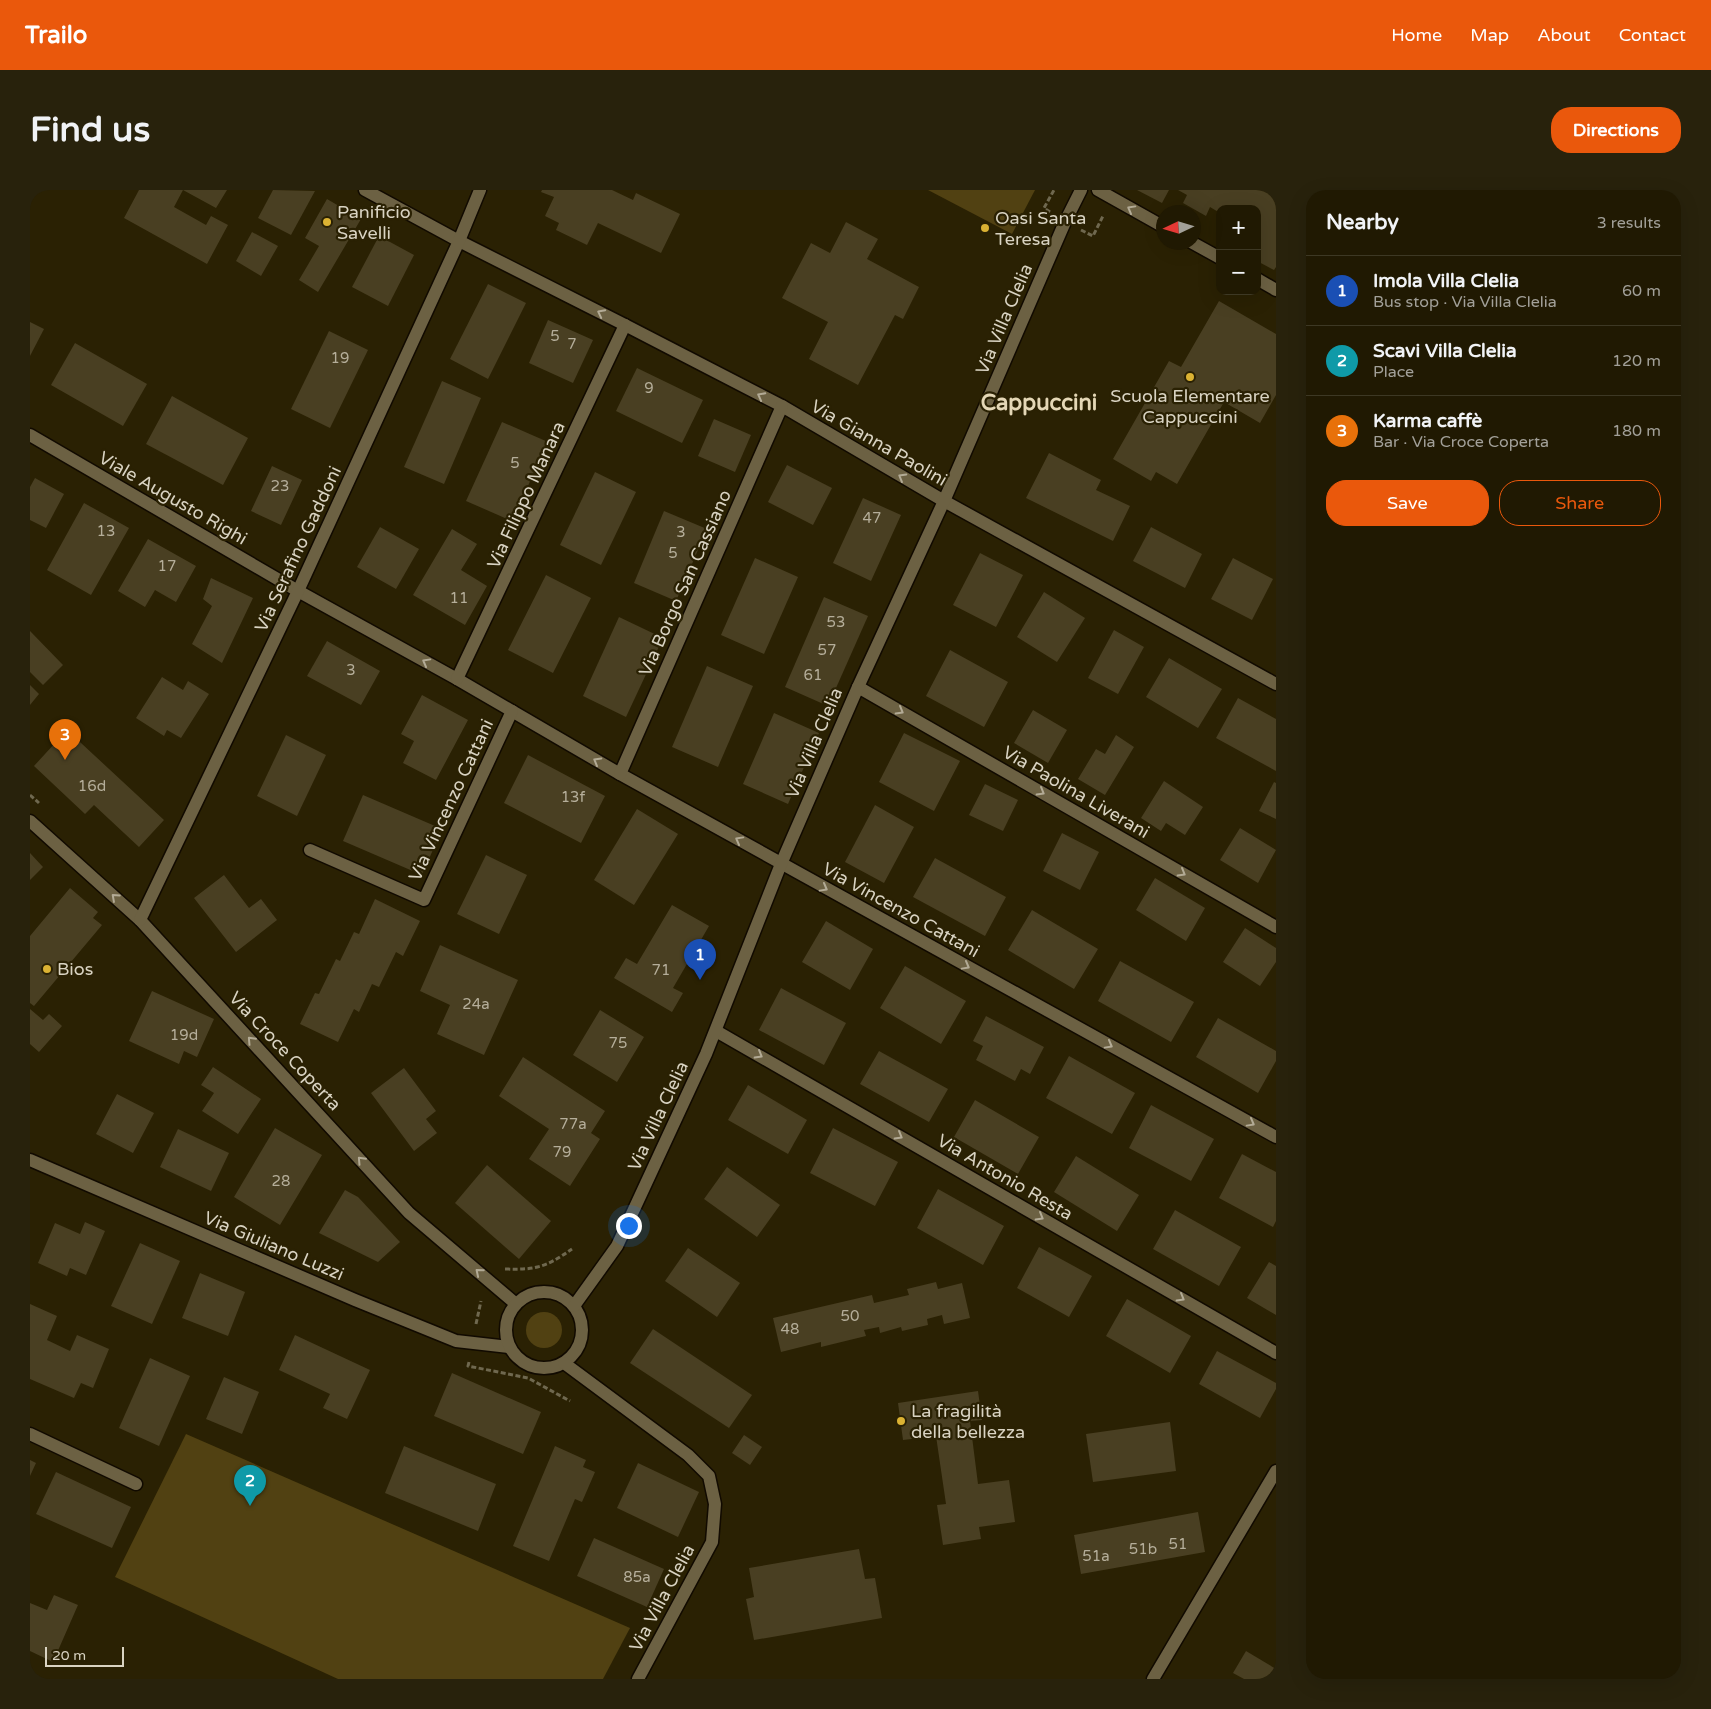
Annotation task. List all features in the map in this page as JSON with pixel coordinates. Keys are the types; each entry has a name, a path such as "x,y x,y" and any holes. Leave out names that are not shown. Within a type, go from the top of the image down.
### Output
{"street":[{"name":"Via Gianna Paolini","path":"365,190 459,241 782,406 944,501 1276,684"},
{"name":"Via Serafino Gaddoni","path":"140,920 298,591 459,241 480,190"},
{"name":"Via Villa Clelia","path":"574,1306 617,1246 716,1031 781,864 858,687 944,501 1065,222 1081,190"},
{"path":"1098,190 1156,223"},
{"path":"1201,248 1216,256"},
{"path":"1261,281 1276,290"},
{"name":"Via Filippo Manara","path":"457,679 625,325"},
{"name":"Via Borgo San Cassiano","path":"620,774 782,406"},
{"name":"Viale Augusto Righi","path":"30,435 298,591"},
{"name":"Via Vincenzo Cattani","path":"298,591 457,679 620,774 781,864 1276,1137"},
{"name":"Via Paolina Liverani","path":"858,687 1276,927"},
{"name":"Via Vincenzo Cattani","path":"310,850 424,900 512,711"},
{"name":"Via Croce Coperta","path":"30,821 140,920 409,1213 516,1304"},
{"name":"Via Antonio Resta","path":"716,1031 1276,1353"},
{"name":"Via Giuliano Luzzi","path":"31,1162 456,1342 509,1347"},
{"path":"552,1292 564,1297 574,1306 580,1318 583,1331 580,1344 574,1355 564,1363 552,1368 527,1365 517,1358 509,1347 506,1336 509,1313 516,1304 532,1294 552,1292"},
{"name":"Via Villa Clelia","path":"564,1363 688,1455 709,1476 715,1504 712,1542 638,1679"},
{"path":"30,1434 136,1484"},
{"path":"1153,1679 1276,1471"}],"path":[{"path":"1065,222 1093,236 1112,198"},
{"path":"476,1321 468,1366 528,1378 570,1401"}],"shaded area":[{"path":"928,190 1035,190 1012,234"},
{"path":"544,1312 551,1313 557,1317 561,1323 561,1337 557,1343 551,1347 544,1348 537,1347 531,1343 527,1337 526,1330 527,1323 531,1317 537,1313"},
{"path":"186,1434 630,1628 603,1679 338,1679 115,1577"}],"building":[{"path":"139,190 183,190 174,207 206,225 211,216 228,225 207,264 124,218"},
{"path":"183,190 227,190 216,208"},
{"path":"273,190 315,191 291,235 258,218"},
{"path":"542,190 612,190 633,200 636,193 680,214 661,253 598,223 587,245 556,230 559,223 545,216 554,197 541,192"},
{"path":"1137,190 1169,190 1162,203"},
{"path":"1178,190 1276,190 1276,267 1274,270 1261,263 1261,205 1216,205 1216,211 1210,207 1206,216 1201,213 1201,205 1187,205 1183,203 1187,195"},
{"path":"327,199 361,219 318,292 299,280 319,246 305,238"},
{"path":"846,222 878,239 867,259 919,287 903,319 895,315 858,385 809,359 828,322 782,298 811,243 830,253"},
{"path":"252,232 278,246 261,276 236,261"},
{"path":"379,236 414,255 388,306 352,287"},
{"path":"488,284 526,303 488,379 450,359"},
{"path":"1219,301 1276,334 1276,395 1260,423 1224,402 1177,484 1156,472 1151,481 1113,459 1169,361 1181,367"},
{"path":"548,320 593,340 573,383 529,363"},
{"path":"30,322 44,329 30,356"},
{"path":"329,331 368,350 330,428 291,409"},
{"path":"75,343 147,384 123,426 51,385"},
{"path":"637,368 703,400 682,443 616,411"},
{"path":"442,381 481,398 444,484 404,467"},
{"path":"172,396 248,438 223,485 146,444"},
{"path":"714,419 751,435 735,472 698,456"},
{"path":"502,422 548,442 512,521 466,501"},
{"path":"1049,453 1101,480 1096,490 1130,506 1113,541 1026,498"},
{"path":"787,465 832,488 813,525 768,502"},
{"path":"272,466 302,480 281,525 251,511"},
{"path":"595,472 636,492 601,565 560,545"},
{"path":"35,478 64,494 46,528 30,520 30,487"},
{"path":"863,498 901,515 871,581 833,563"},
{"path":"84,503 129,528 91,595 47,570"},
{"path":"664,511 707,529 676,601 634,583"},
{"path":"380,527 419,549 396,589 357,567"},
{"path":"1151,527 1202,554 1185,588 1133,561"},
{"path":"452,529 477,544 461,570 487,586 465,625 413,595"},
{"path":"148,539 196,566 176,602 155,590 145,607 118,591"},
{"path":"980,553 1023,575 996,627 953,605"},
{"path":"755,558 798,577 764,654 721,635"},
{"path":"1233,558 1273,579 1252,620 1211,599"},
{"path":"546,575 591,598 553,673 508,650"},
{"path":"211,578 253,598 222,663 192,644 212,606 203,599"},
{"path":"1044,592 1085,618 1057,662 1017,637"},
{"path":"824,597 868,616 828,706 785,687"},
{"path":"619,617 663,638 626,717 583,696"},
{"path":"1114,630 1144,647 1118,694 1088,678"},
{"path":"30,631 63,665 43,685 30,672"},
{"path":"327,641 380,671 361,705 307,676"},
{"path":"950,650 1008,682 984,727 926,696"},
{"path":"1169,658 1222,689 1198,728 1146,697"},
{"path":"707,666 753,686 718,767 672,747"},
{"path":"162,677 183,690 188,681 209,694 181,738 167,730 164,736 136,718"},
{"path":"30,685 39,694 30,705"},
{"path":"422,695 468,720 436,780 403,763 414,741 401,734"},
{"path":"1238,698 1276,719 1276,771 1216,738"},
{"path":"1033,710 1067,730 1048,763 1014,743"},
{"path":"774,713 819,733 788,804 743,784"},
{"path":"67,730 164,820 139,847 94,805 85,814 34,766"},
{"path":"904,733 960,761 934,811 879,782"},
{"path":"286,735 326,755 297,816 257,796"},
{"path":"1116,735 1134,747 1105,795 1078,779 1096,749 1105,754"},
{"path":"528,755 605,796 581,843 504,803"},
{"path":"1164,781 1203,807 1185,835 1166,823 1161,831 1141,818"},
{"path":"1274,782 1276,783 1276,819 1259,811"},
{"path":"985,784 1018,800 1003,831 969,815"},
{"path":"363,795 442,829 422,875 343,841"},
{"path":"875,805 914,827 884,883 845,862"},
{"path":"637,809 678,834 634,905 594,880"},
{"path":"1240,828 1276,850 1258,883 1220,860"},
{"path":"1062,833 1099,852 1080,890 1043,871"},
{"path":"30,853 43,867 30,880"},
{"path":"486,855 527,875 499,934 457,914"},
{"path":"935,858 1006,897 985,936 913,897"},
{"path":"224,875 249,908 261,899 277,920 236,952 194,898"},
{"path":"1155,878 1205,908 1186,941 1136,910"},
{"name":"Bios","path":"70,888 98,912 93,918 102,925 34,1006 30,1003 30,936"},
{"path":"375,899 420,921 403,956 396,952 379,987 372,984 359,1012 354,1009 338,1042 300,1024 315,993 319,994 336,959 340,961 354,932 359,934"},
{"path":"672,905 709,926 673,988 683,993 672,1012 614,978 626,958 637,964"},
{"path":"1032,910 1098,949 1074,989 1008,950"},
{"path":"826,921 873,949 850,990 802,962"},
{"path":"1245,928 1276,948 1276,962 1260,986 1223,962"},
{"path":"440,945 518,980 484,1055 437,1034 450,1005 420,991"},
{"path":"1120,961 1194,1002 1171,1042 1098,1001"},
{"path":"905,966 966,1001 941,1044 880,1008"},
{"path":"781,988 846,1023 824,1065 759,1030"},
{"path":"152,991 214,1019 197,1057 184,1051 179,1064 129,1041"},
{"path":"30,1009 43,1020 49,1014 62,1026 39,1052 30,1044"},
{"path":"600,1010 644,1037 617,1082 573,1055"},
{"path":"986,1016 1044,1047 1030,1074 1021,1069 1015,1081 976,1060 983,1046 973,1041"},
{"path":"1218,1018 1276,1051 1276,1061 1258,1093 1196,1057"},
{"path":"879,1051 948,1089 929,1122 860,1084"},
{"path":"1069,1056 1135,1093 1112,1134 1046,1098"},
{"path":"523,1057 605,1111 591,1133 600,1139 570,1186 529,1159 549,1129 499,1096"},
{"path":"213,1067 261,1099 238,1134 202,1111 214,1093 201,1085"},
{"path":"404,1068 436,1111 426,1119 437,1133 414,1151 371,1093"},
{"path":"748,1085 807,1120 788,1154 728,1120"},
{"path":"117,1094 154,1113 133,1153 96,1134"},
{"path":"975,1100 1039,1137 1018,1174 954,1137"},
{"path":"1151,1105 1214,1139 1191,1181 1129,1148"},
{"path":"275,1128 322,1155 280,1225 234,1197"},
{"path":"833,1128 898,1162 875,1206 810,1173"},
{"path":"178,1129 229,1153 211,1191 160,1167"},
{"path":"1242,1154 1276,1172 1276,1221 1273,1227 1219,1198"},
{"path":"1076,1156 1139,1195 1117,1231 1054,1192"},
{"path":"487,1165 551,1221 519,1259 455,1203"},
{"path":"727,1167 780,1205 757,1237 704,1199"},
{"path":"938,1189 1004,1226 983,1265 917,1228"},
{"path":"345,1190 358,1197 400,1242 378,1262 319,1233"},
{"path":"1175,1210 1241,1247 1219,1286 1153,1249"},
{"path":"85,1222 105,1231 86,1275 70,1268 67,1276 38,1263 55,1223 80,1234"},
{"path":"140,1243 180,1261 152,1324 111,1306"},
{"path":"1039,1247 1092,1276 1069,1317 1017,1288"},
{"path":"688,1248 740,1283 717,1317 665,1281"},
{"path":"1269,1262 1276,1266 1276,1315 1247,1298"},
{"path":"200,1273 245,1292 228,1336 182,1318"},
{"path":"936,1282 938,1289 962,1283 970,1318 944,1324 942,1315 927,1319 928,1325 902,1331 901,1327 880,1333 879,1327 864,1330 866,1336 821,1347 821,1342 781,1352 773,1318 872,1295 874,1303 909,1295 907,1289"},
{"path":"1127,1299 1191,1336 1170,1373 1106,1336"},
{"path":"30,1304 57,1316 47,1340 70,1351 77,1335 109,1349 93,1388 81,1383 74,1398 30,1379"},
{"path":"653,1329 752,1395 729,1428 630,1363"},
{"path":"295,1335 370,1370 347,1419 323,1408 330,1394 279,1370"},
{"path":"1217,1351 1276,1383 1276,1389 1260,1418 1199,1384"},
{"path":"150,1358 190,1376 159,1446 119,1428"},
{"path":"452,1373 541,1412 523,1454 434,1416"},
{"path":"224,1377 259,1392 242,1434 206,1419"},
{"path":"978,1391 982,1420 970,1421 978,1484 1009,1480 1015,1522 979,1527 981,1539 943,1545 937,1505 946,1504 936,1436 903,1440 898,1403"},
{"path":"1170,1422 1176,1471 1093,1482 1086,1434"},
{"path":"744,1435 762,1447 750,1465 732,1453"},
{"path":"404,1446 496,1484 478,1531 385,1493"},
{"path":"555,1446 586,1460 583,1467 595,1472 582,1502 575,1499 549,1561 513,1546"},
{"path":"30,1460 36,1463 30,1476"},
{"path":"638,1463 699,1492 678,1537 617,1508"},
{"path":"56,1472 131,1507 112,1548 36,1514"},
{"path":"1198,1512 1205,1552 1081,1574 1074,1535"},
{"path":"594,1538 664,1569 647,1607 577,1576"},
{"path":"859,1549 865,1579 875,1578 882,1618 754,1640 746,1599 754,1597 749,1568"},
{"path":"54,1595 78,1605 53,1662 30,1651 30,1603 47,1610"},
{"path":"1246,1651 1276,1669 1276,1679 1244,1679 1233,1673"}],"place":[{"name":"Panificio Savelli","path":"327,222"},
{"name":"Oasi Santa Teresa","path":"985,228"},
{"name":"Scuola Elementare Cappuccini","path":"1190,377"},
{"name":"Karma caffè","path":"65,760"},
{"name":"Bios","path":"47,969"},
{"name":"Imola Villa Clelia","path":"700,980"},
{"name":"La fragilità della bellezza","path":"901,1421"},
{"name":"Scavi Villa Clelia","path":"250,1506"}],"district":[{"name":"Cappuccini","path":"1039,402"}]}
